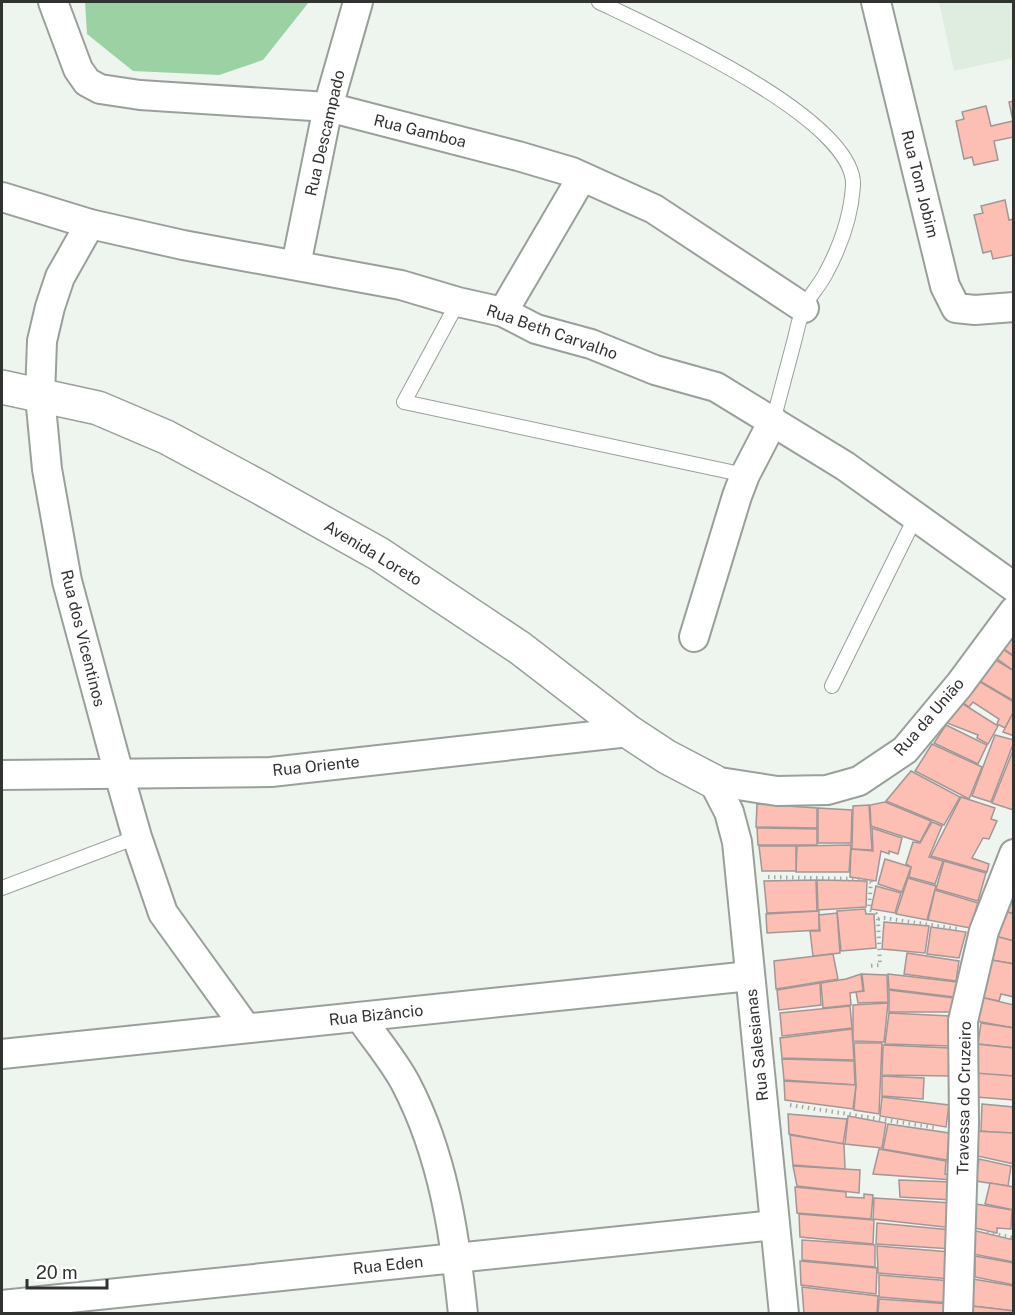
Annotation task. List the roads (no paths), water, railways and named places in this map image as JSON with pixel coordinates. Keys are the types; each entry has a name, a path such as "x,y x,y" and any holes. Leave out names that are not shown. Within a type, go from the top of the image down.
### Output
{"street":[{"name":"Rua Gamboa","path":"53,2 78,69 87,81 100,89 140,95 328,107 518,156 582,177 654,209 804,308"},
{"name":"Rua Descampado","path":"296,265 328,107 358,2"},
{"name":"Rua Tom Jobim","path":"876,2 945,285 956,308 975,310 1014,307"},
{"path":"503,312 582,177"},
{"name":"Rua Beth Carvalho","path":"2,197 90,224 401,285 458,302 503,312 536,329 591,344 655,370 716,387 845,466 1014,587"},
{"name":"Rua dos Vicentinos","path":"90,224 60,277 42,341 40,396 47,469 67,581 118,774 163,913 246,1028"},
{"name":"Avenida Loreto","path":"2,387 98,408 166,437 379,554 520,648 629,732 667,757 713,781"},
{"path":"694,637 737,496 773,421"},
{"name":"Rua da União","path":"713,781 777,791 826,789 859,781 905,750 960,684 1014,611"},
{"name":"Rua Oriente","path":"2,775 271,771 629,732"},
{"name":"Rua Salesianas","path":"713,781 729,812 737,842 784,1314"},
{"name":"Travessa do Cruzeiro","path":"958,1314 963,1133 963,1020 984,931 1014,854"},
{"name":"Rua Bizâncio","path":"2,1054 750,976"},
{"path":"360,1017 405,1082 427,1128 441,1176 458,1258 463,1314"},
{"name":"Rua Eden","path":"2,1305 775,1225"}],"lane":[{"path":"599,2 717,60 782,100 813,124 849,167 853,185 848,216 840,242 826,273 804,308 773,421"},
{"path":"458,302 404,402 745,476"},
{"path":"832,686 916,516"},
{"path":"2,888 137,837"}]}
